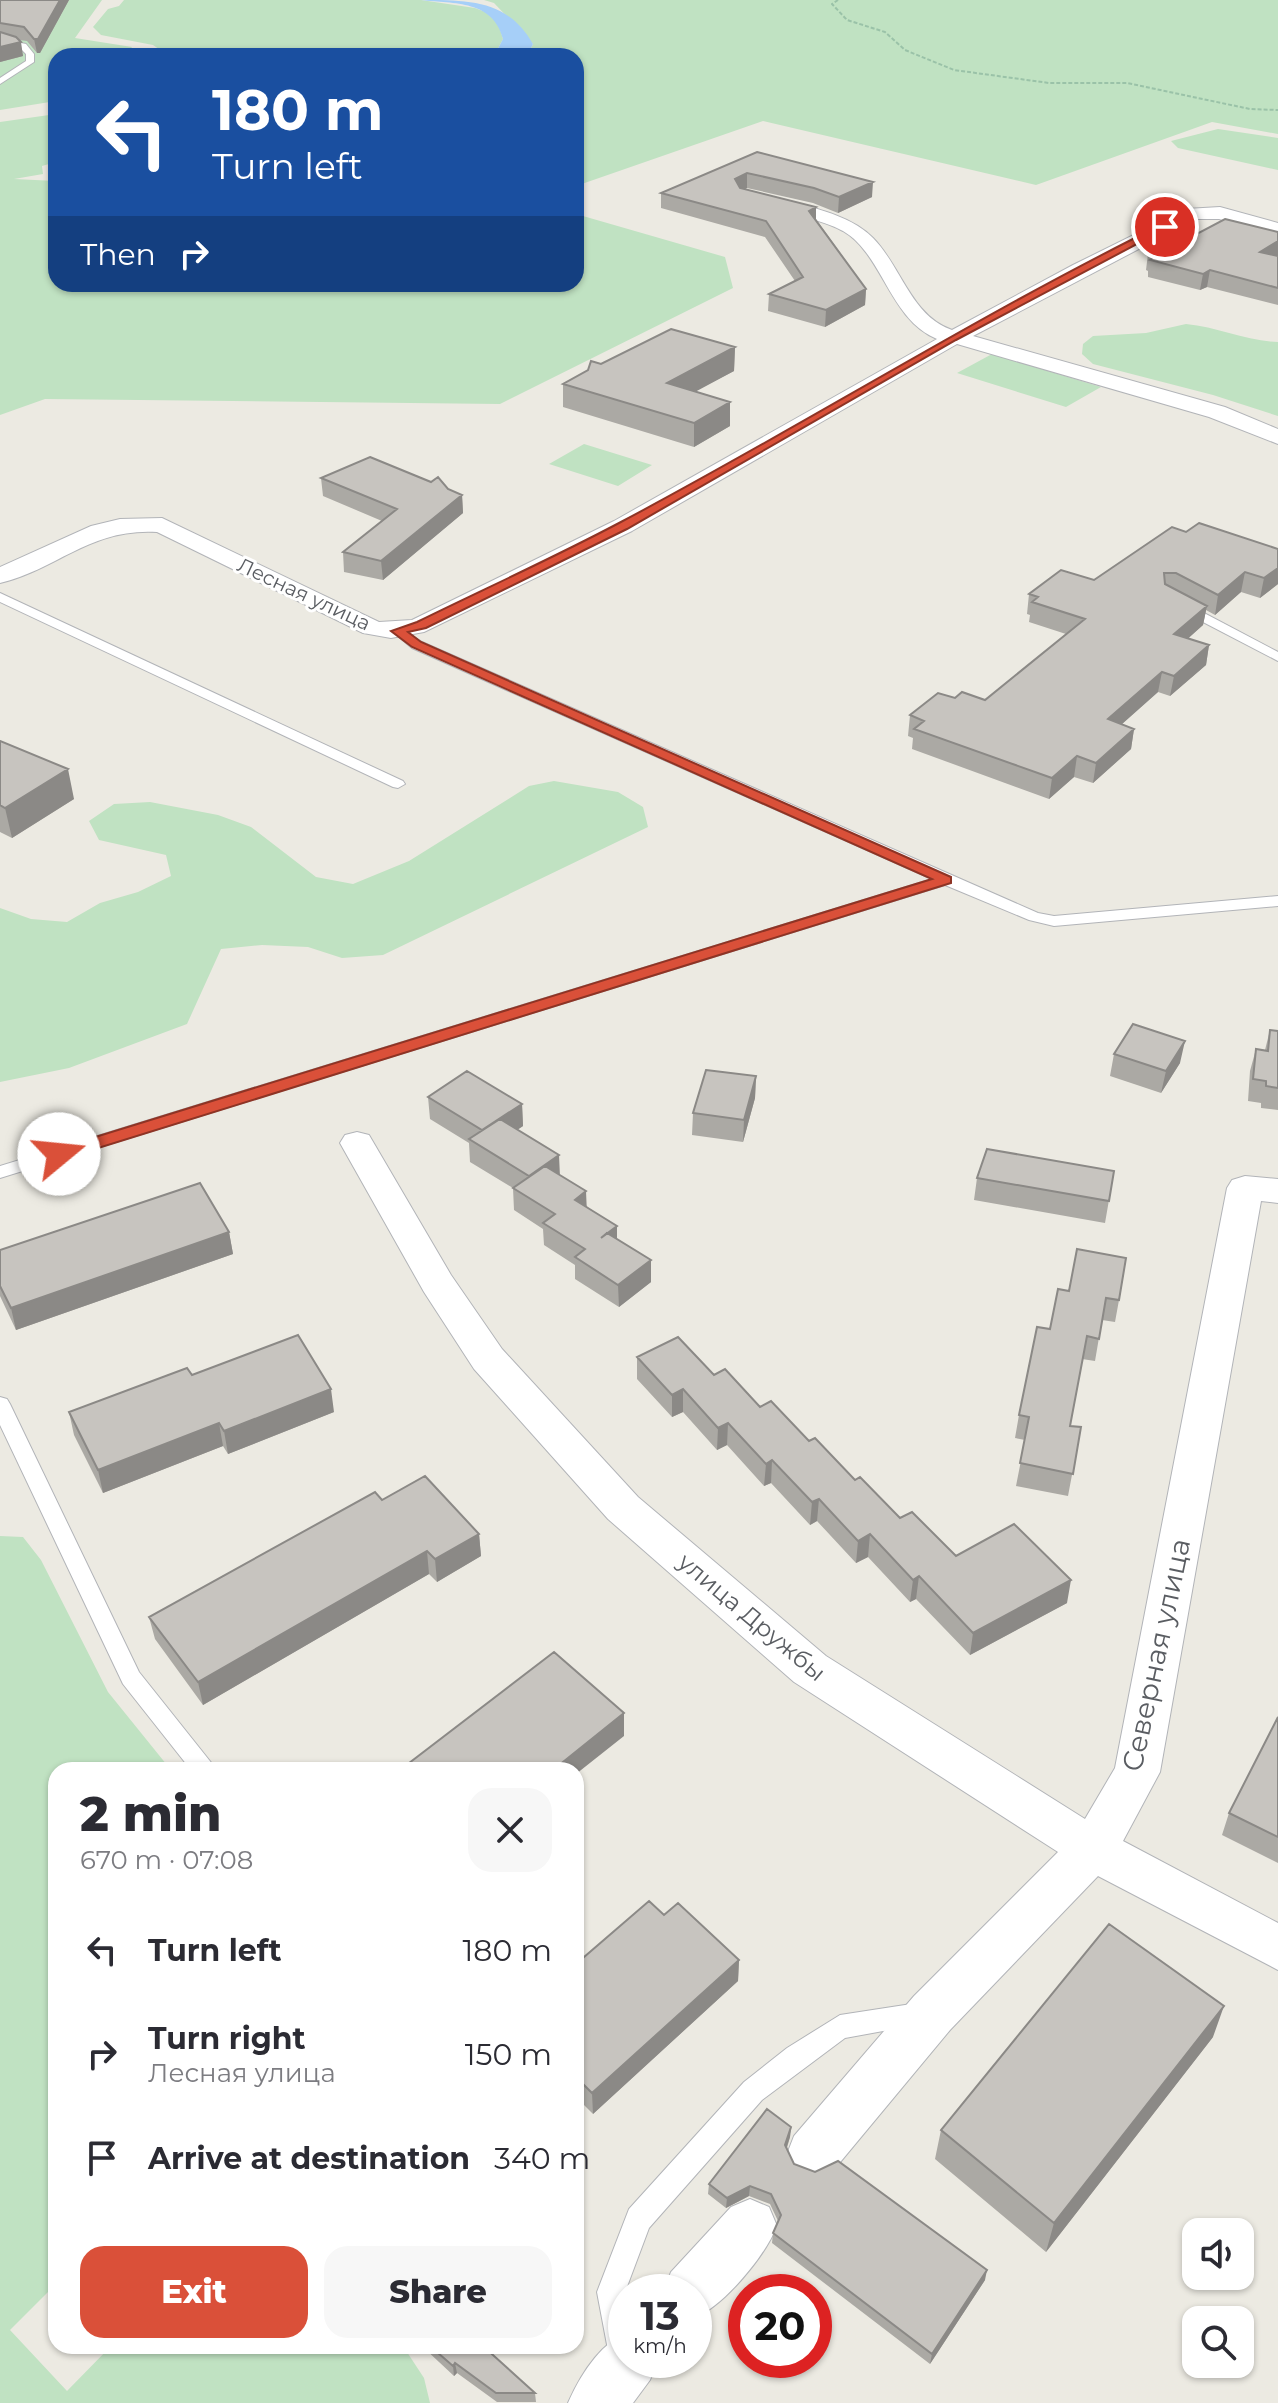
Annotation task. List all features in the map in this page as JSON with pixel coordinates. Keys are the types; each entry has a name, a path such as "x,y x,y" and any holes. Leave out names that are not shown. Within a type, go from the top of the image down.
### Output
{"street":[{"path":"746,196 849,227 868,243 901,296 927,324 953,338 1217,412 1278,437"},
{"name":"Лесная улица","path":"0,576 108,528 149,523 162,525 372,628 398,631 421,625 623,526 953,338 1080,269 1193,213 1220,213 1278,229"},
{"name":"улица Дружбы","path":"357,1143 437,1283 488,1359 623,1508 810,1669 1093,1849 1278,1948"},
{"name":"Северная улица","path":"813,2154 932,2013 1093,1849 1137,1772 1261,1190"},
{"path":"707,2274 750,2226"}],"lane":[{"path":"0,41 23,46 30,54 30,62 0,82"},
{"path":"0,597 398,784"},
{"path":"1167,598 1278,657"},
{"path":"398,631 417,645 1034,917 1054,921 1278,901"},
{"path":"0,1172 946,880"},
{"path":"0,1404 131,1678 199,1762"},
{"path":"618,2274 639,2219 753,2091 840,2027 932,2013"}],"path":[{"path":"838,0 832,4 847,20 885,32 905,50 954,70 1049,83 1127,83 1250,109 1278,110"}],"green space":[{"path":"0,0 102,0 75,38 131,48 48,48 48,102 0,110"},
{"path":"124,0 421,0 475,8 491,14 503,39 498,48 157,48 101,35 93,27 108,9 119,6"},
{"path":"484,0 1278,0 1278,134 1212,122 1036,185 763,121 584,183 584,48 531,48 533,44 494,3"},
{"path":"48,115 48,164 42,166 43,174 14,179 48,181 48,292 584,292 584,216 725,257 733,288 500,404 45,399 0,415 0,122"},
{"path":"1218,129 1278,138 1278,170 1178,148 1171,141"},
{"path":"1186,324 1278,342 1278,416 1213,395 1093,364 1082,354 1083,344 1093,336 1146,333"},
{"path":"992,354 1101,387 1066,407 957,373"},
{"path":"584,444 652,465 618,486 549,464"},
{"path":"554,781 618,792 643,807 648,827 383,955 342,958 308,947 262,945 221,949 187,1024 69,1068 0,1082 0,908 31,919 67,922 100,903 138,892 171,876 166,855 99,840 89,821 114,804 150,802 218,815 251,827 316,877 353,884 409,861 529,786"},
{"path":"0,1536 23,1537 41,1560 108,1692 165,1762 48,1762 48,2292 10,2330 67,2391 103,2354 408,2354 424,2378 430,2403 0,2403"}],"water":[{"path":"421,0 471,2 499,11 523,29 533,44 531,48 498,48 503,39 491,17 471,6"}],"building":[{"path":"0,0 60,0 38,39 34,39 24,27 0,23"},
{"path":"0,32 16,37 21,42 0,47"},
{"path":"757,152 873,182 839,197 747,173 735,179 740,188 816,207 809,211 866,289 826,310 769,294 803,277 766,221 661,193"},
{"path":"1225,219 1278,232 1278,241 1260,252 1278,256 1278,288 1210,270 1203,274 1150,260 1157,256 1148,254 1154,229 1160,226 1195,235"},
{"path":"671,329 735,347 667,383 730,402 694,423 563,384 588,370 591,361 601,364"},
{"path":"370,457 431,482 438,477 448,489 462,495 381,561 343,552 397,509 321,478"},
{"path":"1199,523 1278,549 1278,568 1264,578 1245,572 1218,595 1176,573 1164,573 1165,584 1207,606 1174,634 1209,645 1174,676 1162,672 1108,719 1134,729 1096,763 1077,756 1052,778 914,729 924,721 910,715 938,693 955,698 962,692 985,700 1085,619 1032,602 1038,597 1029,594 1061,570 1094,580 1172,527 1186,532"},
{"path":"0,741 68,769 5,808 0,805"},
{"path":"1133,1024 1185,1041 1166,1071 1114,1054"},
{"path":"1270,1030 1278,1031 1278,1088 1266,1086 1266,1081 1253,1079 1256,1049 1268,1051"},
{"path":"706,1070 756,1076 744,1120 693,1113"},
{"path":"467,1071 522,1104 482,1130 428,1097"},
{"path":"500,1119 559,1155 529,1176 469,1139"},
{"path":"987,1149 1114,1171 1109,1201 977,1178"},
{"path":"545,1166 586,1191 575,1200 617,1226 607,1233 651,1260 618,1285 575,1257 585,1249 543,1223 555,1214 513,1188"},
{"path":"200,1183 229,1232 11,1308 0,1286 0,1250"},
{"path":"1077,1249 1126,1258 1119,1300 1106,1298 1099,1339 1087,1336 1070,1426 1081,1427 1073,1474 1020,1463 1029,1417 1019,1415 1037,1327 1050,1329 1058,1289 1069,1291"},
{"path":"298,1335 331,1389 224,1431 219,1423 98,1470 69,1412 187,1368 192,1375"},
{"path":"678,1337 714,1375 725,1369 760,1407 771,1401 809,1441 815,1438 855,1480 860,1477 900,1518 912,1512 956,1556 1014,1524 1071,1580 973,1633 919,1576 913,1580 870,1534 858,1541 819,1499 812,1502 772,1460 766,1464 728,1423 718,1428 683,1389 672,1395 637,1357"},
{"path":"425,1476 479,1534 435,1559 427,1551 198,1682 149,1617 375,1492 382,1500"},
{"path":"554,1652 624,1713 563,1762 410,1762"},
{"path":"1278,1717 1278,1837 1229,1813"},
{"path":"649,1901 664,1915 678,1903 739,1960 592,2093 584,2085 584,1957"},
{"path":"1109,1924 1224,2006 1054,2223 941,2130"},
{"path":"767,2109 791,2127 785,2145 794,2164 815,2172 838,2161 987,2270 932,2354 832,2278 832,2274 827,2274 773,2233 781,2215 771,2194 750,2186 727,2198 709,2184"},
{"path":"439,2354 492,2354 535,2393 496,2393 455,2363 453,2366"}],"route":[{"path":"59,1154 890,900 946,880 417,645 398,631 421,625 623,526 953,338 1165,227"}]}
